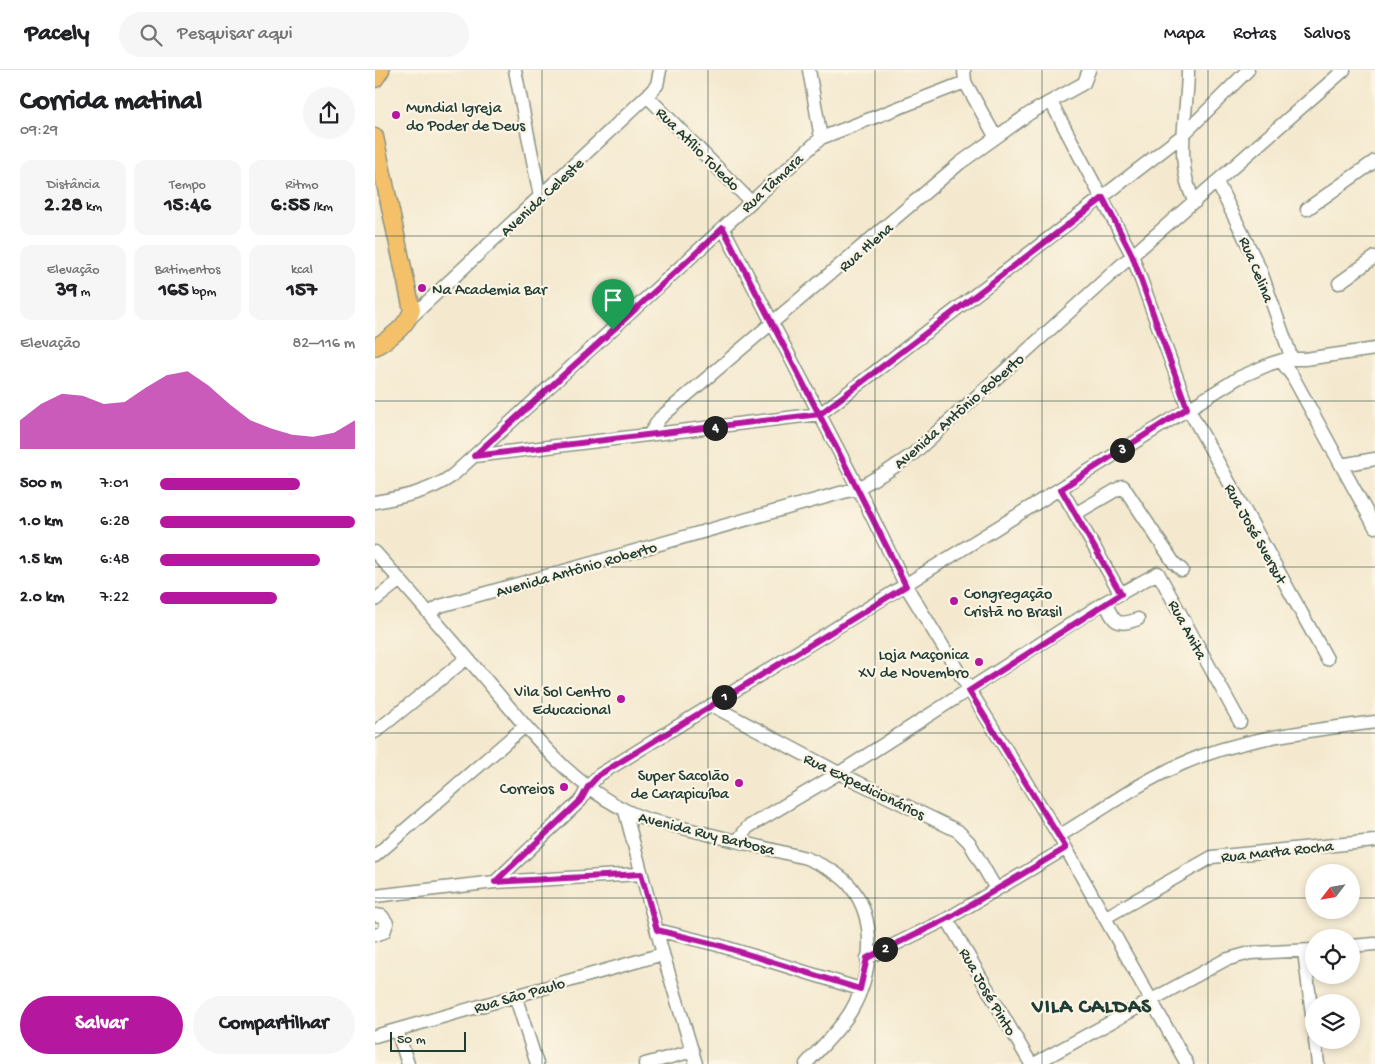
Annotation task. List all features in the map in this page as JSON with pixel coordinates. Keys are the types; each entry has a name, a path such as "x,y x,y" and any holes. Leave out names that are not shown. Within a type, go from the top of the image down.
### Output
{"main road":[{"path":"375,79 381,70"},
{"path":"376,147 411,310 408,320"},
{"name":"Avenida Celeste","path":"375,346 391,336 408,320"}],"street":[{"path":"515,70 541,196"},
{"name":"Avenida Celeste","path":"408,320 647,96 657,85 660,70"},
{"path":"809,70 821,138 965,76 995,136"},
{"name":"Rua Hlena","path":"649,435 660,418 995,136 1029,113 1083,84 1089,70"},
{"path":"1189,70 1188,103 1183,135 1186,186 1195,202"},
{"path":"474,456 820,414 1183,135 1248,70"},
{"name":"Avenida Antônio Roberto","path":"429,613 440,606 858,488 888,471 913,454 1132,255 1344,70"},
{"name":"Rua Atílio Toledo","path":"647,96 750,201"},
{"name":"Rua José Sversut","path":"1051,102 1132,255 1187,408 1327,659"},
{"name":"Rua Tâmara","path":"375,502 423,492 439,486 821,138"},
{"path":"1307,210 1375,161"},
{"name":"Rua Celina","path":"1217,182 1261,269 1286,360 1293,377 1375,527"},
{"path":"723,228 858,488 906,586 1059,836 1187,1064"},
{"path":"1339,283 1375,257"},
{"path":"408,295 418,300 434,295"},
{"path":"495,882 581,800 588,787 599,775 906,586 1187,408 1255,370 1286,360 1375,349"},
{"path":"1341,465 1375,458"},
{"path":"1075,514 1123,486 1174,563 1182,570"},
{"path":"738,840 747,826 839,774 1105,602 1121,594 1061,489"},
{"name":"Avenida Ruy Barbosa","path":"375,552 525,726 558,762 588,787 625,811 673,826 738,840 806,858 839,876 851,886 867,922 869,946 860,989 841,1026 806,1064"},
{"name":"Rua Anita","path":"1121,594 1158,573 1240,722"},
{"path":"375,600 400,580"},
{"path":"1105,602 1111,615 1119,623 1124,624 1138,619"},
{"path":"375,732 467,658"},
{"name":"Rua Expedicionários","path":"711,705 839,774 958,831 969,842 997,889"},
{"path":"1059,836 1166,772 1206,755 1284,735 1375,722"},
{"path":"375,856 525,726"},
{"path":"625,811 663,954 696,1064"},
{"name":"Rua Marta Rocha","path":"1106,917 1212,857 1375,841"},
{"path":"867,958 947,919 1066,848"},
{"path":"375,896 495,882 641,874"},
{"path":"375,915 385,919 387,926 384,932 375,935"},
{"name":"Rua José Pinto","path":"947,919 1033,1064"},
{"path":"657,930 718,945 860,989"},
{"path":"1360,945 1375,944"},
{"path":"1033,1064 1225,960 1238,955 1305,950"},
{"name":"Rua São Paulo","path":"375,1036 663,954"},
{"path":"515,995 537,1064"},
{"path":"397,1030 409,1064"},
{"path":"1316,1049 1318,1064"},
{"path":"645,1064 693,1051"}],"place":[{"name":"Mundial Igreja do Poder de Deus","path":"396,115"},
{"name":"Na Academia Bar","path":"422,288"},
{"name":"Congregação Cristã no Brasil","path":"954,601"},
{"name":"Loja Maçonica XV de Novembro","path":"979,662"},
{"name":"Vila Sol Centro Educacional","path":"621,699"},
{"name":"Super Sacolão de Carapicuíba","path":"739,783"},
{"name":"Correios","path":"564,787"}],"district":[{"name":"VILA CALDAS","path":"1092,1005"}],"route":[{"path":"613,330 474,456 702,430 820,414 1103,198 1132,255 1187,408 1061,489 1121,594 1105,602 969,691 1066,848 947,919 867,958 860,989 718,945 657,930 641,874 495,882 581,800 588,787 599,775 906,586 858,488 820,414 772,325 723,228 613,330"}]}
